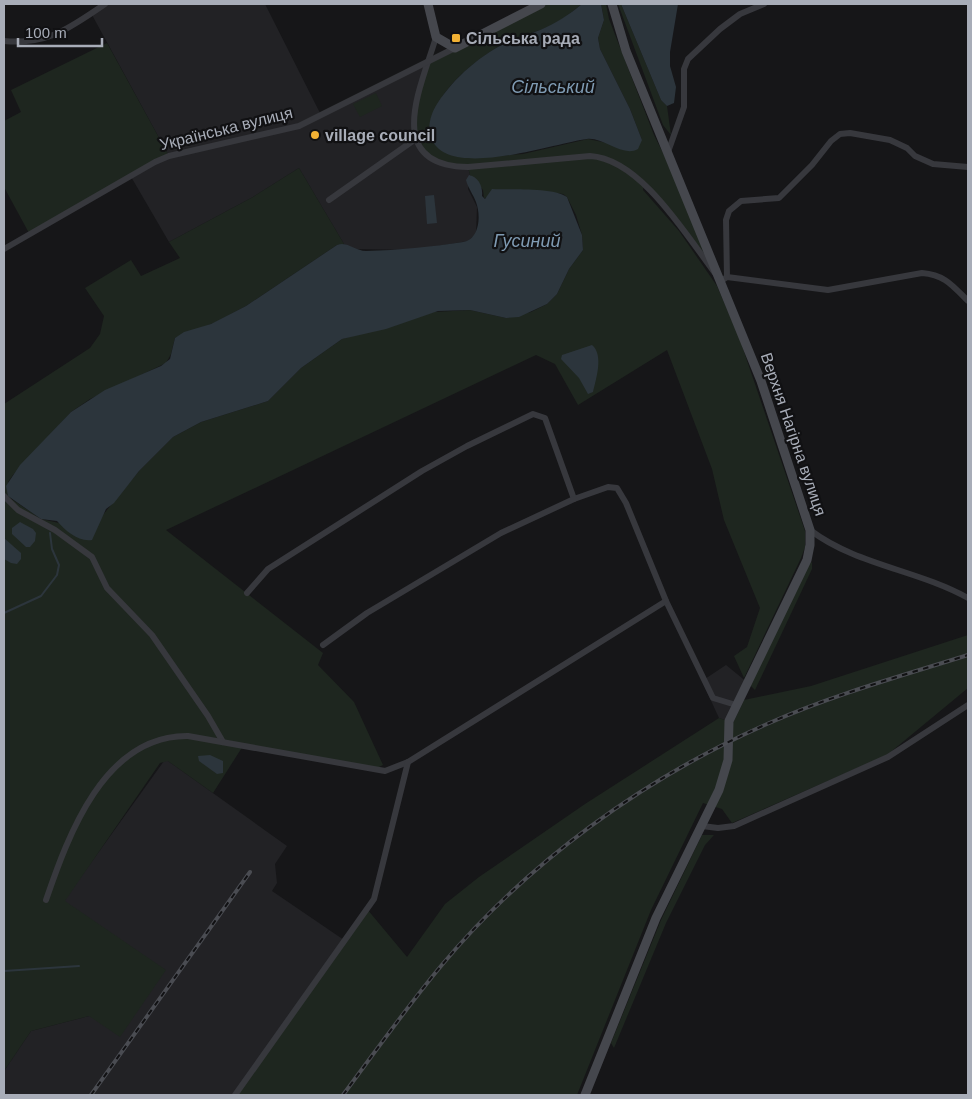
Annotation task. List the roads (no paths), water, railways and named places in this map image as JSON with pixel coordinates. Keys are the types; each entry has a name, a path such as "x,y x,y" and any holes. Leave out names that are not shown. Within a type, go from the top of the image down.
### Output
{"main road":[{"path":"428,4 436,37 455,48"},
{"name":"Українська вулиця","path":"455,48 541,4"},
{"name":"Верхня Нагірна вулиця","path":"585,1095 656,918 702,826 724,774 729,752 728,727 736,705 806,560 810,545 810,530 761,382 724,279 626,51 612,4"}],"street":[{"path":"4,40 24,42 44,40 105,4"},
{"path":"668,152 684,107 684,69 688,59 720,29 740,14 764,4"},
{"path":"436,37 413,111 414,128 422,149 430,158 442,164 459,167 590,156 612,160 644,184 724,279 828,290 922,273 937,274 949,282 968,301"},
{"name":"Українська вулиця","path":"4,249 155,162 169,156 299,126 455,48"},
{"path":"724,279 726,220 729,211 741,201 779,198 812,165 831,141 840,134 850,133 890,140 907,148 915,156 933,164 968,167"},
{"path":"329,200 417,138"},
{"path":"247,593 268,570 422,472 460,449 533,414 545,418 574,499"},
{"path":"323,645 367,613 501,533 574,499 608,487 617,488 626,503 666,601 712,698 736,705"},
{"path":"4,496 18,510 55,530 92,557 107,588 152,635 208,716 223,742"},
{"path":"810,530 862,558 899,569 952,589 968,598"},
{"path":"46,900 61,857 77,822 94,793 119,765 139,750 170,738 188,736 385,771 408,762 666,601"},
{"path":"702,826 718,828 734,826 888,757 968,705"},
{"path":"235,1095 374,899 408,762"}],"water":[{"name":"Сільський","path":"582,4 601,4 604,20 598,38 600,49 630,109 642,140 638,149 626,151 600,141 587,139 504,156 460,157 443,152 430,136 430,121 435,108 452,84 470,67 500,45 551,25"},
{"path":"621,4 678,4 670,52 670,66 676,87 674,103 667,106 661,100"},
{"name":"Гусиний","path":"469,175 480,183 482,196 485,199 492,189 542,190 567,197 582,235 583,250 569,269 557,294 547,304 519,317 506,318 470,310 438,311 386,329 342,339 301,368 268,401 201,422 173,437 139,471 114,503 106,509 92,540 77,538 57,521 41,519 8,496 6,486 20,465 71,412 105,390 161,366 170,359 175,338 184,332 211,324 246,306 337,245 344,244 362,251 378,251 469,240 476,231 479,220 478,207 466,180"},
{"path":"434,195 437,223 427,224 425,196"},
{"path":"592,345 598,355 598,367 593,392 588,394 579,378 561,359 562,355"},
{"path":"20,522 33,529 36,533 35,541 30,547 26,547 12,534 12,528"},
{"path":"4,538 21,553 21,559 17,564 4,559"},
{"path":"210,755 223,761 223,773 217,774 199,761 198,756"}],"waterway":[{"path":"4,613 41,596 57,575 59,565 52,549 50,533"},
{"path":"4,971 79,966"}],"railway":[{"path":"343,1095 415,998 475,928 511,892 550,858 632,797 676,770 767,724 841,695 968,655"},
{"path":"91,1095 250,872"}],"place":[{"name":"Сільська рада","path":"456,38"},
{"name":"village council","path":"315,135"}]}
